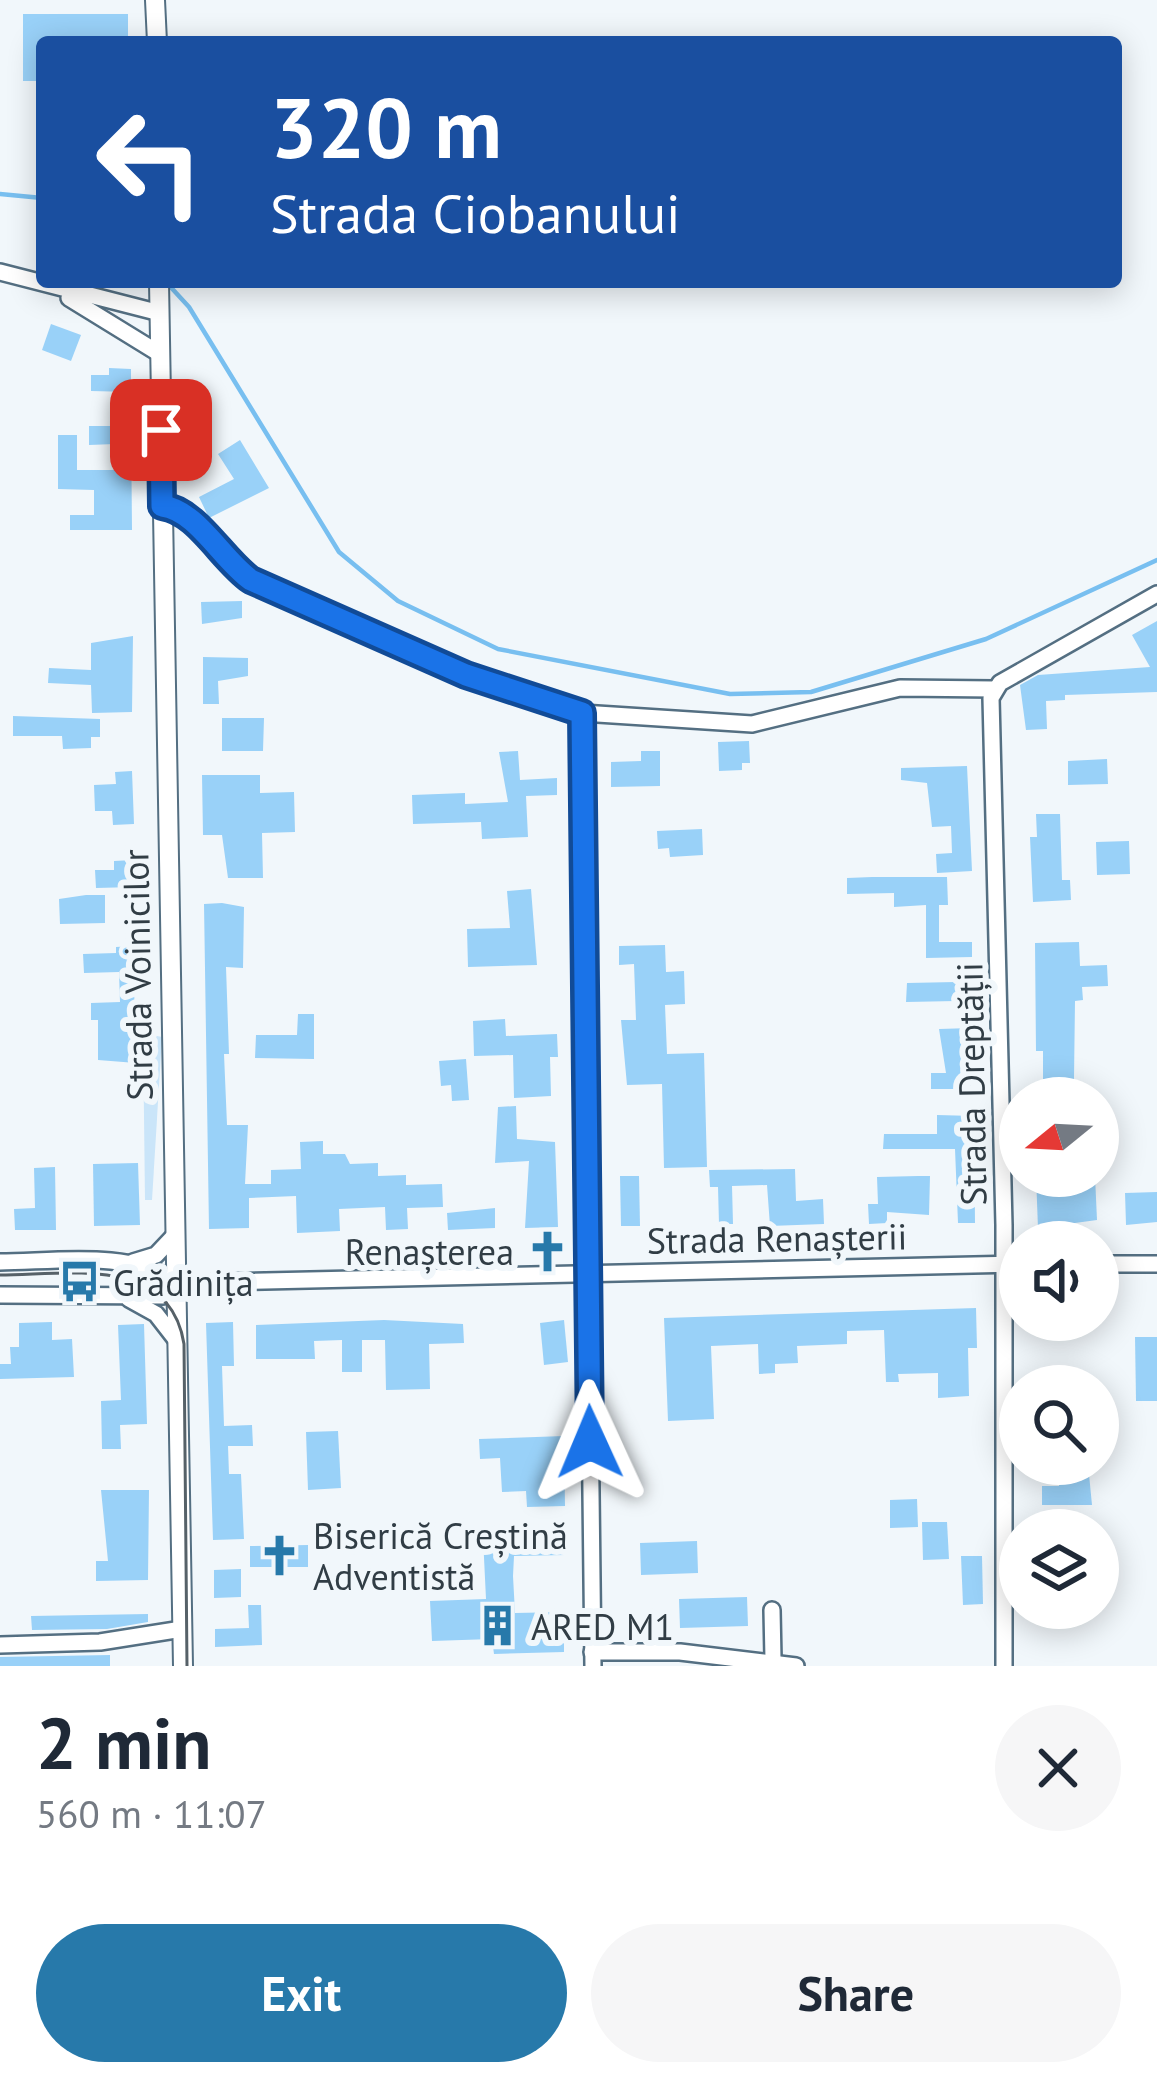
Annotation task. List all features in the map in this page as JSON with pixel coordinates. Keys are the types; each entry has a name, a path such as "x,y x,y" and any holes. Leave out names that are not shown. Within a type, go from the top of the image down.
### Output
{"main road":[{"path":"155,0 157,36"},
{"name":"Strada Voinicilor","path":"159,288 183,1666"}],"street":[{"path":"0,272 36,282"},
{"path":"50,288 160,354"},
{"path":"59,288 160,309"},
{"path":"162,506 185,513 230,566 251,580 466,675 582,713 752,724 900,688 994,689 1157,594"},
{"name":"Strada Dreptății","path":"994,689 1011,1221"},
{"path":"582,713 593,1661"},
{"path":"118,1264 156,1255 174,1236"},
{"name":"Strada Renașterii","path":"0,1262 118,1264 160,1271 175,1283 999,1264"},
{"path":"1119,1264 1157,1264"},
{"name":"Strada Renașterii","path":"0,1295 163,1296 175,1283"},
{"path":"115,1295 150,1309 176,1341"},
{"name":"Strada Dreptății","path":"1004,1666 1010,1341"},
{"path":"772,1610 773,1659"},
{"path":"0,1645 100,1642 182,1629"},
{"path":"578,1666 593,1661 773,1659 796,1666"}],"shaded area":[{"path":"143,1033 162,1037 152,1200 145,1200"}],"building":[{"path":"23,14 128,14 128,36 36,36 36,81 23,81"},
{"path":"51,324 81,335 71,361 42,350"},
{"path":"109,368 131,369 131,392 91,391 91,375 109,375"},
{"path":"113,420 131,420 132,530 70,530 70,515 94,515 94,490 58,489 58,435 77,435 77,470 116,470 115,444 89,445 89,426 113,426"},
{"path":"240,440 269,488 209,518 199,497 234,479 218,454"},
{"path":"242,601 242,618 202,624 201,602"},
{"path":"1157,621 1157,692 1065,695 1065,700 1046,701 1047,729 1026,730 1020,685 1038,675 1150,667 1132,635"},
{"path":"133,636 132,712 92,713 91,685 48,683 49,668 91,670 91,643"},
{"path":"203,657 248,658 248,676 218,681 219,704 203,704"},
{"path":"13,716 100,719 100,737 91,737 91,748 63,749 62,736 13,736"},
{"path":"222,718 264,718 263,751 222,751"},
{"path":"749,741 750,763 742,763 742,770 719,771 718,742"},
{"path":"518,751 520,780 557,778 557,795 526,796 528,837 482,839 481,822 413,824 412,795 465,793 465,804 508,802 499,752"},
{"path":"641,751 660,751 660,786 611,787 611,762 641,761"},
{"path":"1107,759 1108,784 1068,785 1068,761"},
{"path":"967,766 972,871 937,873 936,854 952,853 951,826 932,827 927,783 901,780 901,768"},
{"path":"132,771 134,824 113,825 112,811 95,811 94,785 116,784 115,772"},
{"path":"202,775 260,775 260,793 294,792 295,832 262,833 263,878 228,878 222,835 203,835"},
{"path":"1036,814 1060,814 1062,880 1070,880 1071,900 1033,902 1030,837 1037,837"},
{"path":"702,829 703,855 670,857 669,848 658,849 657,831"},
{"path":"1129,841 1130,874 1097,875 1096,842"},
{"path":"133,860 134,887 96,888 95,870 114,870 114,861"},
{"path":"947,877 948,905 939,905 939,942 972,942 972,957 926,958 926,905 894,907 894,893 847,894 847,878"},
{"path":"531,889 537,965 468,967 467,929 510,928 507,891"},
{"path":"105,895 105,923 60,924 59,899"},
{"path":"204,904 244,907 243,968 226,967 229,1054 224,1054 227,1125 248,1125 245,1184 271,1184 271,1170 301,1169 300,1142 323,1141 323,1154 345,1154 350,1164 378,1163 378,1176 406,1175 406,1185 442,1184 443,1207 407,1208 408,1229 386,1230 385,1207 339,1209 340,1231 297,1233 296,1196 249,1198 249,1228 209,1229"},
{"path":"1079,942 1080,966 1107,965 1108,986 1082,987 1083,1000 1075,1001 1074,1077 1043,1077 1043,1051 1036,1051 1035,943"},
{"path":"665,945 666,972 684,971 685,1004 665,1005 667,1054 704,1053 707,1167 664,1168 662,1084 627,1085 621,1020 636,1020 634,964 619,965 619,946"},
{"path":"133,946 136,1063 98,1060 98,1020 91,1020 91,1003 120,1002 119,972 84,973 83,954 116,953 116,947"},
{"path":"956,982 956,1001 906,1002 907,983"},
{"path":"298,1014 314,1014 314,1059 255,1058 256,1035 297,1035"},
{"path":"505,1019 506,1036 557,1034 558,1057 550,1057 551,1096 514,1098 513,1055 474,1056 473,1021"},
{"path":"971,1028 971,1044 962,1044 971,1089 931,1089 931,1073 946,1073 939,1029"},
{"path":"466,1059 469,1100 452,1101 451,1085 441,1086 439,1061"},
{"path":"516,1106 517,1139 555,1142 558,1227 525,1228 529,1161 495,1163 498,1107"},
{"path":"937,1115 974,1116 975,1223 958,1223 955,1149 883,1149 884,1134 937,1134"},
{"path":"138,1163 140,1225 94,1226 93,1164"},
{"path":"55,1167 56,1230 15,1230 14,1209 35,1208 34,1168"},
{"path":"795,1169 796,1201 823,1199 824,1224 770,1226 767,1185 732,1186 733,1224 719,1224 718,1187 710,1187 709,1170"},
{"path":"620,1176 639,1176 640,1226 621,1226"},
{"path":"930,1176 929,1215 887,1212 887,1223 869,1224 868,1204 878,1204 877,1177"},
{"path":"1157,1192 1157,1222 1126,1225 1125,1193"},
{"path":"1037,1197 1096,1197 1097,1220 1038,1221"},
{"path":"495,1208 495,1228 448,1230 447,1213"},
{"path":"976,1308 977,1348 968,1348 969,1396 938,1398 938,1373 898,1374 899,1382 886,1382 884,1330 847,1331 847,1344 797,1346 798,1363 775,1364 775,1373 759,1374 758,1344 711,1346 714,1419 668,1421 664,1318"},
{"path":"384,1320 463,1324 464,1343 429,1344 430,1389 386,1390 385,1340 362,1340 362,1372 342,1372 342,1340 314,1341 315,1359 256,1359 256,1325"},
{"path":"564,1320 568,1362 544,1365 540,1323"},
{"path":"52,1322 52,1340 72,1339 74,1377 0,1379 0,1364 11,1364 10,1347 19,1347 19,1323"},
{"path":"233,1322 234,1366 222,1366 224,1426 252,1425 253,1446 228,1446 229,1474 241,1474 244,1539 213,1540 206,1323"},
{"path":"144,1324 147,1424 120,1425 121,1449 102,1449 101,1401 121,1400 118,1325"},
{"path":"1135,1337 1157,1337 1157,1401 1136,1401"},
{"path":"338,1431 341,1488 308,1490 306,1432"},
{"path":"564,1436 565,1506 527,1507 526,1491 502,1492 500,1458 480,1459 479,1439"},
{"path":"1090,1485 1092,1505 1042,1505 1042,1486"},
{"path":"101,1490 149,1490 148,1580 96,1581 96,1561 108,1561"},
{"path":"917,1499 918,1527 890,1528 890,1500"},
{"path":"922,1522 947,1522 949,1559 923,1560"},
{"name":"ARED M1","path":"565,1533 565,1555 514,1556 513,1576 515,1613 564,1612 564,1652 494,1654 492,1639 432,1641 430,1601 486,1599 483,1537"},
{"path":"697,1541 698,1573 641,1575 640,1543"},
{"name":"Biserică Creștină Adventistă","path":"308,1545 308,1567 250,1567 250,1546"},
{"path":"961,1556 982,1556 983,1604 963,1605"},
{"path":"241,1569 241,1597 214,1598 214,1570"},
{"path":"747,1597 748,1626 680,1628 679,1599"},
{"path":"248,1605 261,1605 262,1645 215,1647 215,1629 249,1628"},
{"path":"148,1614 148,1622 107,1629 32,1630 31,1616"},
{"path":"110,1655 110,1666 0,1666 0,1657"}],"waterway":[{"path":"0,194 36,197"},
{"path":"172,288 189,307 339,552 398,601 498,649 730,694 811,692 986,639 1157,560"}],"tram line":[{"path":"0,1275 112,1276 159,1295 175,1315 184,1344 187,1666"}],"place":[{"name":"Renașterea","path":"548,1251"},
{"name":"Grădinița","path":"79,1282"},
{"name":"Biserică Creștină Adventistă","path":"279,1556"},
{"name":"ARED M1","path":"497,1626"}],"route":[{"path":"161,430 162,506 185,513 230,566 251,580 466,675 582,713 590,1442"}]}
